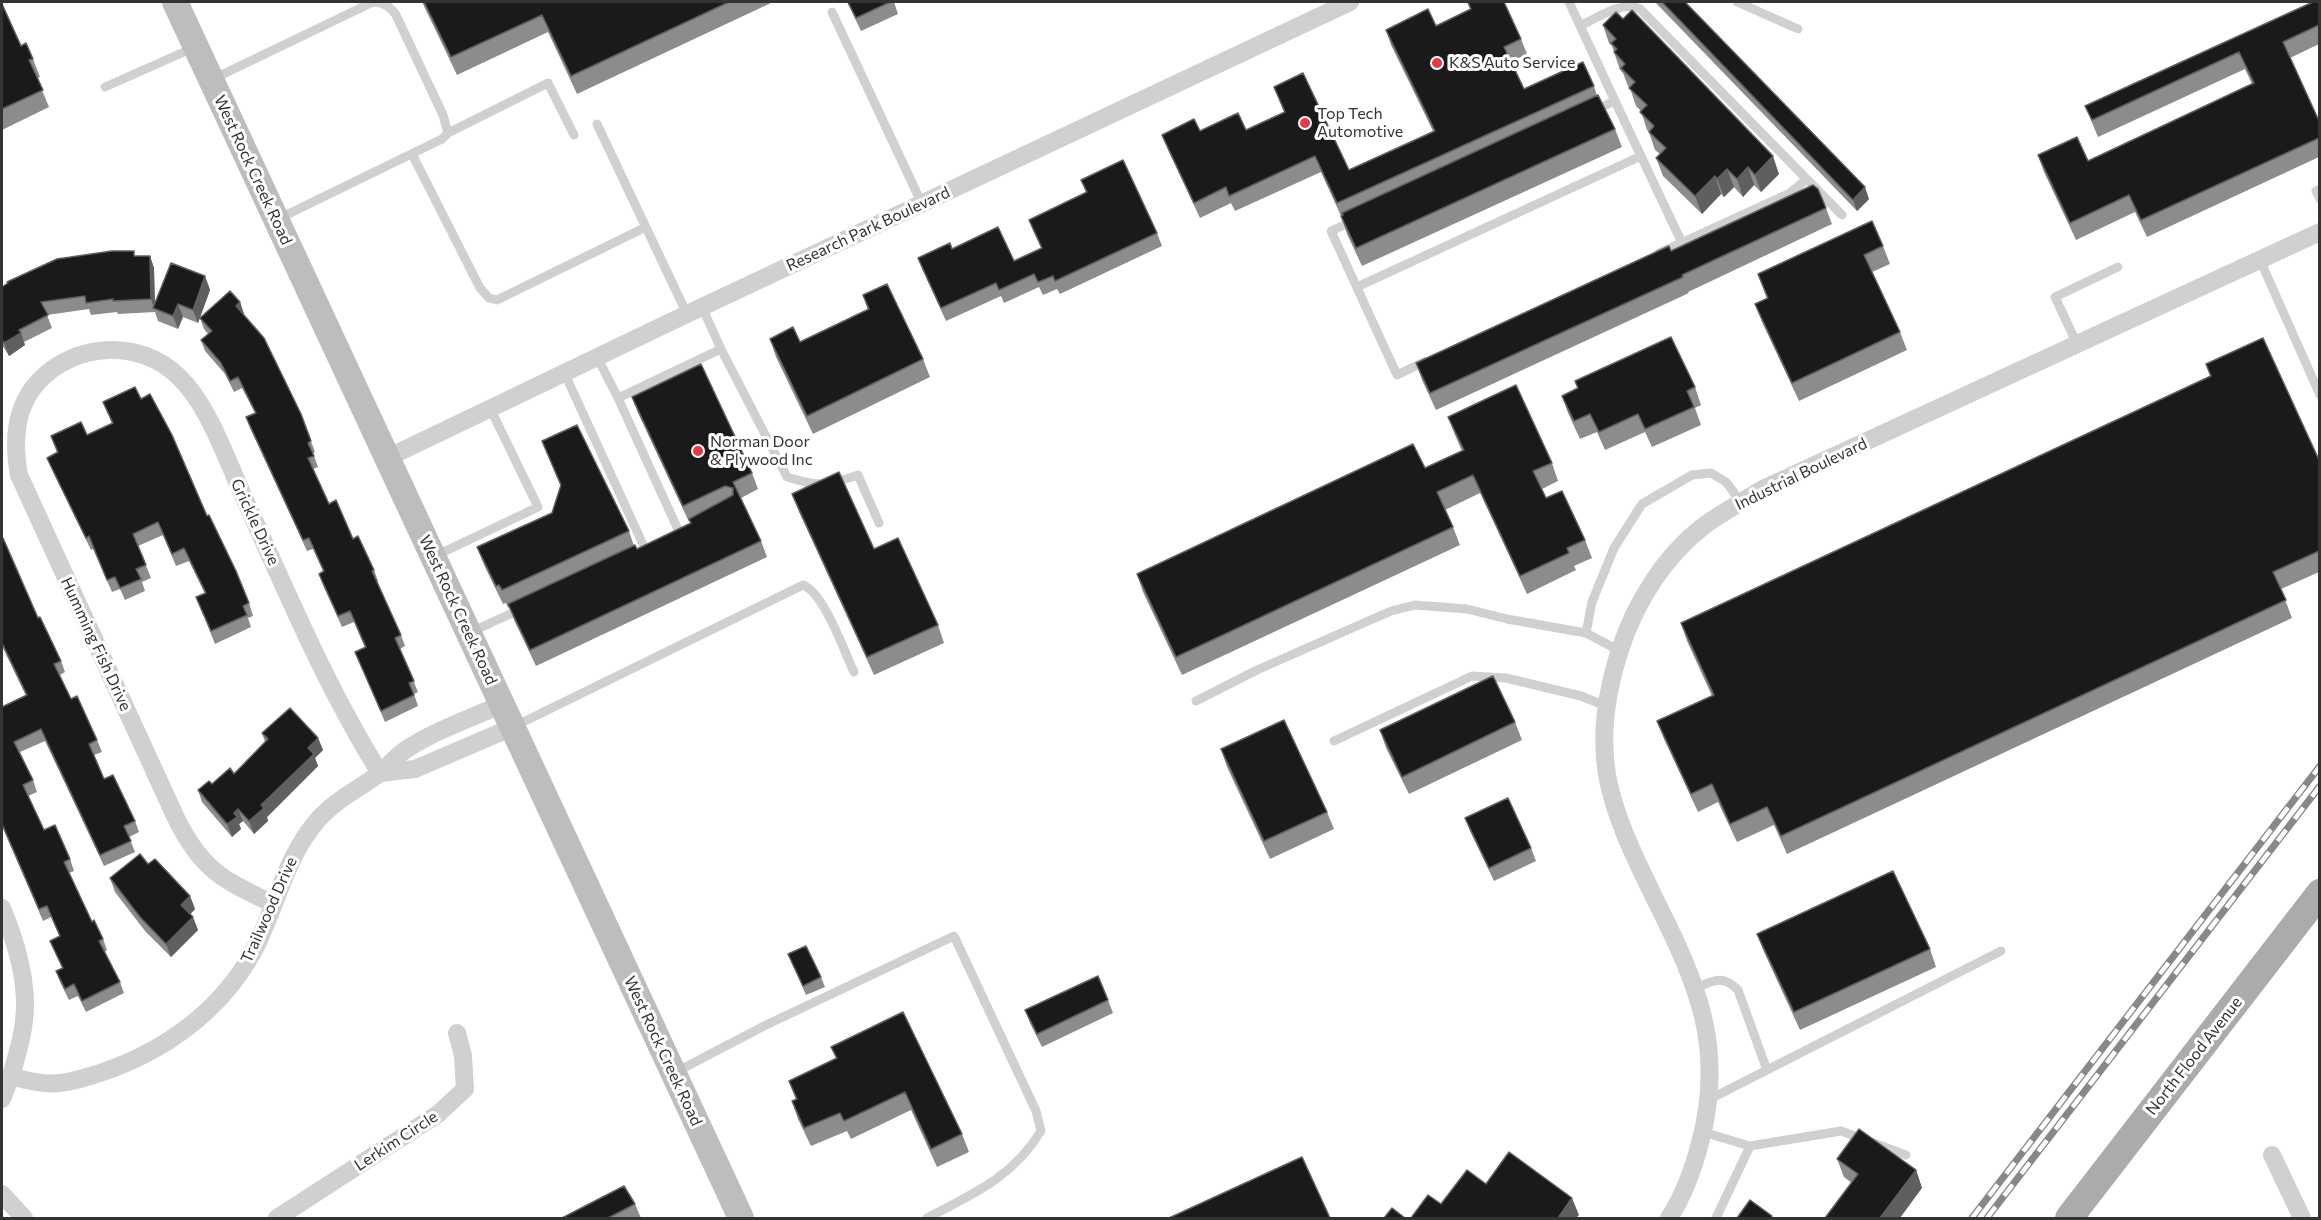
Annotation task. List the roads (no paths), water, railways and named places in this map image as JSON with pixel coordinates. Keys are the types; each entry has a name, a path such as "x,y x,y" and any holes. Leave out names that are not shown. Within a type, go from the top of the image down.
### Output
{"main road":[{"name":"West Rock Creek Road","path":"175,2 741,1218"},
{"name":"North Flood Avenue","path":"2069,1218 2319,893"}],"street":[{"name":"Research Park Boulevard","path":"387,458 694,310 1350,2"},
{"name":"Industrial Boulevard","path":"1669,1218 1683,1193 1703,1132 1710,1099 1709,1040 1690,973 1632,850 1612,798 1605,756 1606,706 1620,651 1638,605 1667,563 1703,527 1741,502 1783,479 2319,232"},
{"name":"Grickle Drive","path":"72,358 112,349 130,351 161,362 188,387 217,438 330,686 380,773"},
{"name":"Humming Fish Drive","path":"72,358 55,367 28,395 15,434 18,475 190,845 222,879 273,904"},
{"name":"Trailwood Drive","path":"11,1076 30,1082 60,1083 133,1061 164,1045 203,1015 221,997 252,954 297,848 316,822 344,796 380,773 404,752 502,704"},
{"name":"Trailwood Drive","path":"380,773 415,769 513,727"},
{"path":"2,908 8,944 22,979 25,1020 11,1076 2,1099"},
{"name":"Lerkim Circle","path":"277,1218 438,1114 465,1089 463,1056 457,1033"},
{"path":"2272,1155 2302,1218"},
{"path":"2,1194 24,1218"}],"lane":[{"path":"211,80 373,2 382,3 390,7 396,15 443,115 448,133"},
{"path":"1569,2 1683,243"},
{"path":"1737,2 1798,29"},
{"path":"1580,26 1629,5 1640,9 1842,215"},
{"path":"831,12 922,204"},
{"path":"105,87 196,46"},
{"path":"276,220 442,140 448,133 548,84 574,135"},
{"path":"1582,116 1615,101"},
{"path":"597,124 646,227 694,310 721,349 787,477 806,483 828,485 858,476 879,523"},
{"path":"412,154 480,288 489,298 497,300 646,227"},
{"path":"1357,287 1641,156"},
{"path":"1651,257 1790,193 1807,179"},
{"path":"2319,189 2316,190 2319,199"},
{"path":"1364,216 1331,231 1397,375 1439,355"},
{"path":"2260,260 2319,395"},
{"path":"2077,344 2055,297 2118,267"},
{"path":"618,398 721,349"},
{"path":"597,357 618,398 676,536 690,529"},
{"path":"564,372 646,551"},
{"path":"433,558 538,507 490,408"},
{"path":"1586,633 1592,602 1614,548 1642,504 1692,475 1711,473 1726,482 1741,502"},
{"path":"513,727 803,585 810,588 820,601 854,672"},
{"path":"469,633 534,603"},
{"path":"1196,701 1257,670 1391,611 1414,605 1467,609 1507,619 1586,633 1620,651"},
{"path":"1334,741 1472,676 1506,678 1581,696 1606,706"},
{"path":"674,1074 764,1026 954,936 1036,1111 1041,1131 1031,1148 1010,1170 986,1187 927,1218"},
{"path":"1710,1099 2001,951"},
{"path":"1695,988 1718,980 1728,981 1738,990 1767,1070"},
{"path":"1703,1132 1750,1146 1841,1131 1906,1155"},
{"path":"1716,1218 1750,1146"}],"railway":[{"path":"1972,1218 2320,766"},
{"path":"1987,1218 2320,786"}],"place":[{"name":"K&S Auto Service","path":"1437,63"},
{"name":"Top Tech Automotive","path":"1305,123"},
{"name":"Norman Door & Plywood Inc","path":"698,451"}]}
